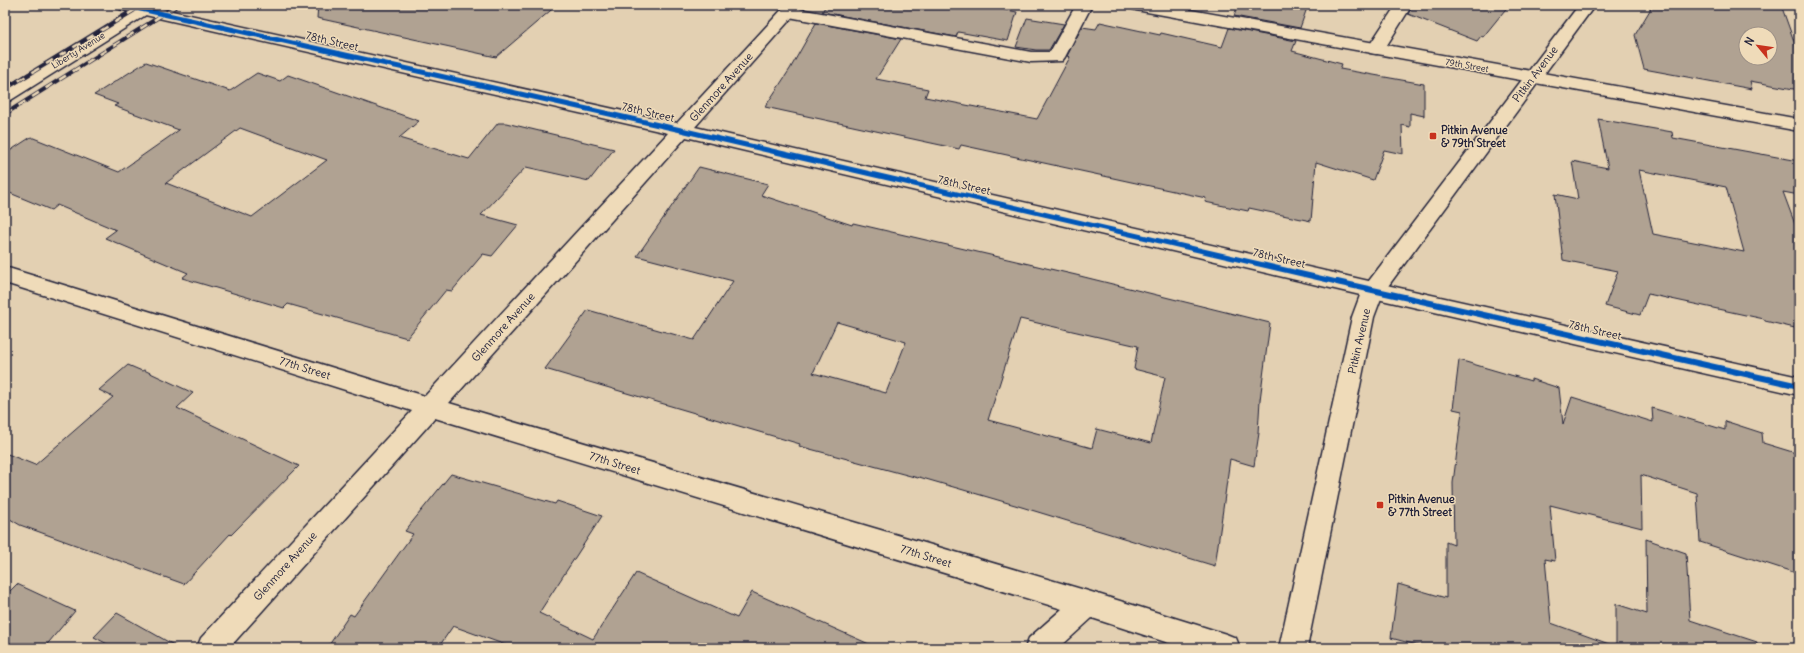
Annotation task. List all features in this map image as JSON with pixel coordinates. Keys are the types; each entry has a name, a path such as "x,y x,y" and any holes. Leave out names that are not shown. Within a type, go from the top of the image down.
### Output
{"street":[{"name":"78th Street","path":"123,5 148,7 1373,290 1799,386"},
{"path":"792,8 1030,57 1056,57 1084,5"},
{"name":"79th Street","path":"1136,5 1799,124"},
{"path":"1376,49 1404,5"},
{"name":"Pitkin Avenue","path":"1293,648 1363,317 1373,290 1587,5"},
{"name":"Liberty Avenue","path":"5,96 148,7"},
{"name":"Glenmore Avenue","path":"211,648 792,8"},
{"name":"77th Street","path":"5,275 430,407 1088,604 1226,648"},
{"path":"1039,648 1088,604"}],"building":[{"path":"318,5 557,5 496,57 317,18"},
{"path":"826,5 978,5 1017,12 1008,41 958,32 956,37 822,12"},
{"path":"1238,5 1308,5 1300,28 1234,16"},
{"path":"1413,5 1509,5 1483,37 1481,36 1477,41 1408,14"},
{"path":"1653,5 1781,5 1799,55 1799,90 1750,81 1752,89 1644,69 1635,35"},
{"path":"1027,18 1064,24 1049,50 1016,47"},
{"path":"1100,22 1160,35 1161,33 1222,47 1229,28 1296,41 1292,51 1342,64 1340,69 1424,84 1424,116 1410,113 1410,127 1402,125 1403,154 1384,150 1373,180 1316,162 1311,221 1249,208 1248,211 1205,202 1206,198 961,145 959,149 765,107 790,69 816,23 901,39 876,79 928,89 925,97 1037,119 1070,57 1067,56 1082,27 1096,29"},
{"path":"146,62 230,91 257,73 280,81 288,75 419,121 399,138 469,159 498,123 506,123 614,149 589,181 526,167 481,215 518,225 492,256 483,254 452,291 446,290 407,338 288,304 284,308 182,278 188,273 105,238 116,230 57,205 51,210 5,191 5,154 31,137 119,172 179,130 114,106 118,104 94,95","holes":["240,128 327,160 252,217 166,183"]},
{"path":"1598,119 1672,132 1673,138 1799,161 1799,195 1783,192 1799,235 1799,329 1765,321 1764,319 1648,294 1640,315 1605,306 1618,271 1563,260 1555,194 1578,199 1572,161 1608,168","holes":["1639,170 1726,187 1744,252 1653,234"]},
{"path":"699,167 768,184 761,195 852,225 853,223 1076,275 1270,323 1260,400 1259,433 1254,466 1230,459 1215,566 919,477 918,478 799,446 800,444 545,369 588,310 694,340 733,281 637,256","holes":["1020,319 1138,346 1134,369 1165,377 1151,443 1097,429 1092,448 988,420","837,322 906,342 886,393 813,373"]},
{"path":"1459,360 1559,388 1563,424 1572,397 1653,422 1652,408 1725,430 1725,421 1762,433 1763,443 1799,454 1799,574 1700,542 1697,493 1641,475 1642,528 1550,505 1555,561 1545,559 1551,623 1609,644 1609,648 1428,648 1391,638 1398,584 1446,598 1446,542 1454,545 1453,483 1462,411 1453,409"},
{"path":"128,365 142,371 144,370 193,393 177,408 299,466 231,535 230,534 184,584 20,525 5,516 5,453 35,465 113,397 99,390"},
{"path":"451,474 555,504 557,501 602,516 539,613 593,639 636,573 737,618 752,592 878,648 514,648 453,626 438,648 327,648 350,614 354,616 413,534 405,531"},
{"path":"1646,539 1686,553 1690,620 1757,642 1756,648 1616,648 1616,604 1647,614"},
{"path":"17,584 75,611 44,648 5,648 5,596"},
{"path":"117,613 179,648 115,648 94,637"}],"railway":[{"path":"5,89 143,5"},
{"path":"5,114 178,5"}],"cycle path":[{"path":"123,5 681,130 1373,290 1799,386"}],"place":[{"name":"Pitkin Avenue & 79th Street","path":"1433,136"},
{"name":"Pitkin Avenue & 77th Street","path":"1380,505"}]}
